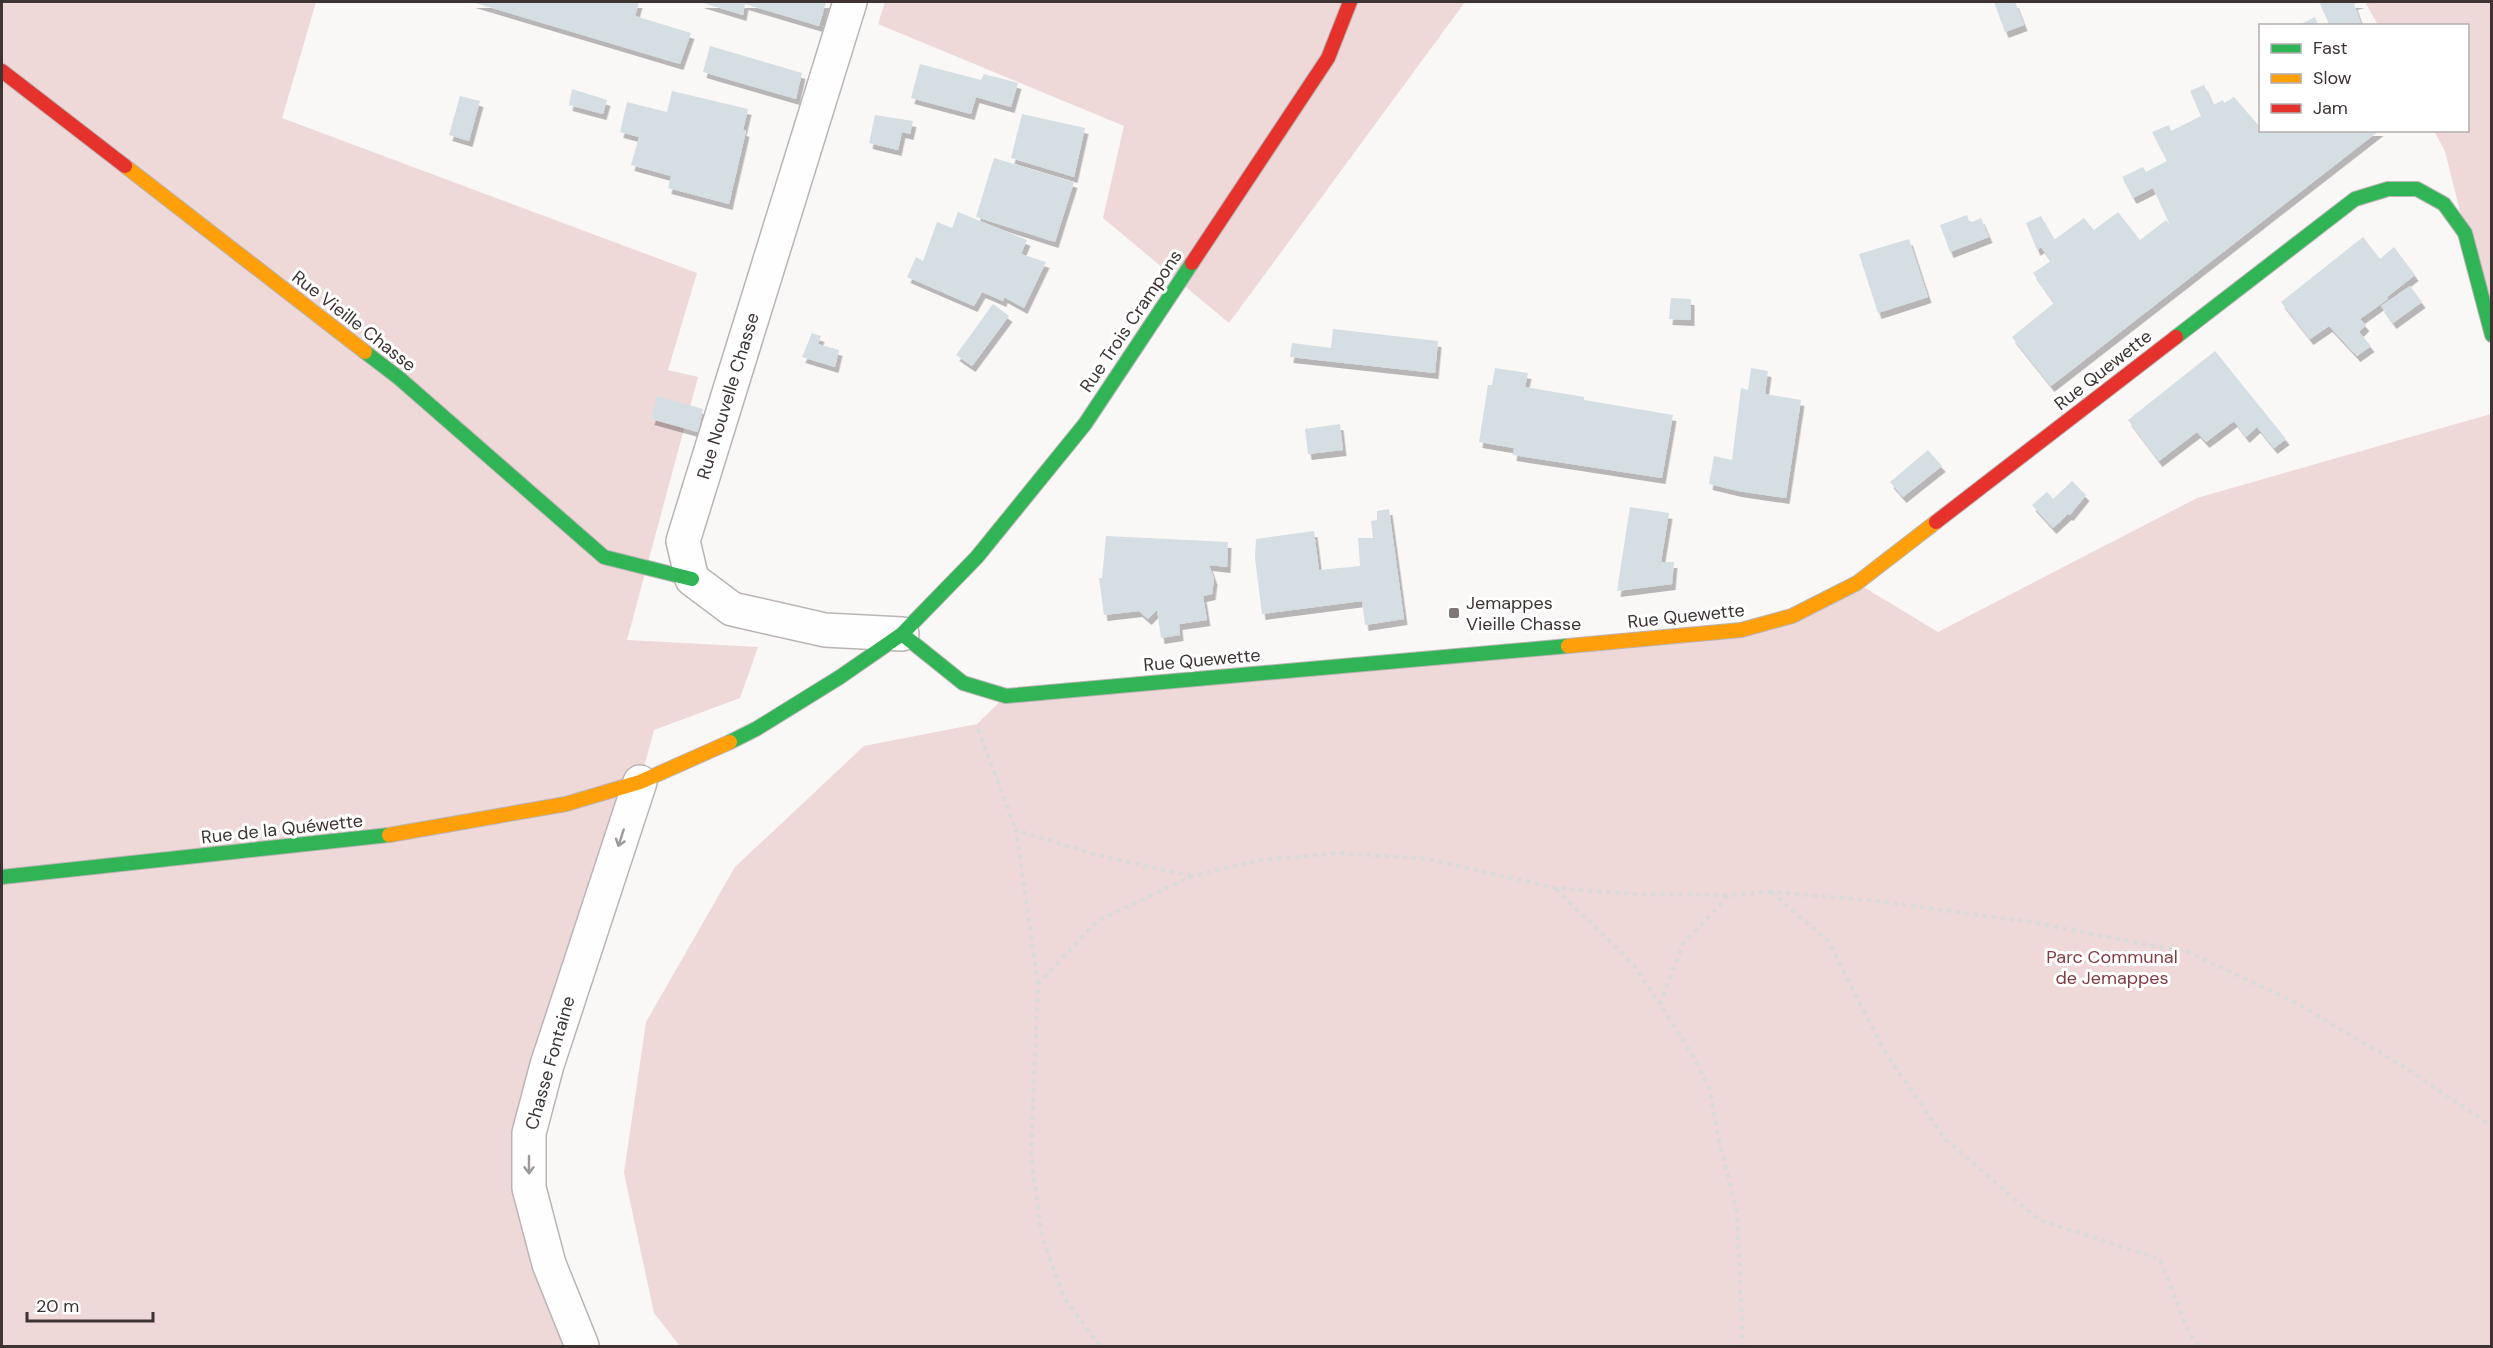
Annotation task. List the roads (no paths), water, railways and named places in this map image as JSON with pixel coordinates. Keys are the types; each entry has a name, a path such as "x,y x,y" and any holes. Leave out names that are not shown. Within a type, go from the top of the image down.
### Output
{"street":[{"name":"Rue Nouvelle Chasse","path":"692,579 683,541 850,2"},
{"name":"Rue Trois Crampons","path":"640,782 756,729 840,677 902,634 977,557 1084,424 1328,57 1350,2"},
{"name":"Rue Vieille Chasse","path":"2,70 399,378 604,557 692,579"},
{"name":"Rue Quewette","path":"902,634 963,683 1006,696 1741,630 1792,616 1857,583 2355,199 2388,189 2417,189 2444,204 2465,233 2492,335"},
{"path":"692,579 732,609 825,630 902,634"},
{"name":"Rue de la Quéwette","path":"2,877 414,832 566,804 640,782"},
{"name":"Chasse Fontaine","path":"582,1347 549,1264 529,1188 529,1133 547,1065 640,782"}],"place":[{"name":"Jemappes Vieille Chasse","path":"1454,613"}],"park label":[{"name":"Parc Communal de Jemappes","path":"2112,967"}]}
